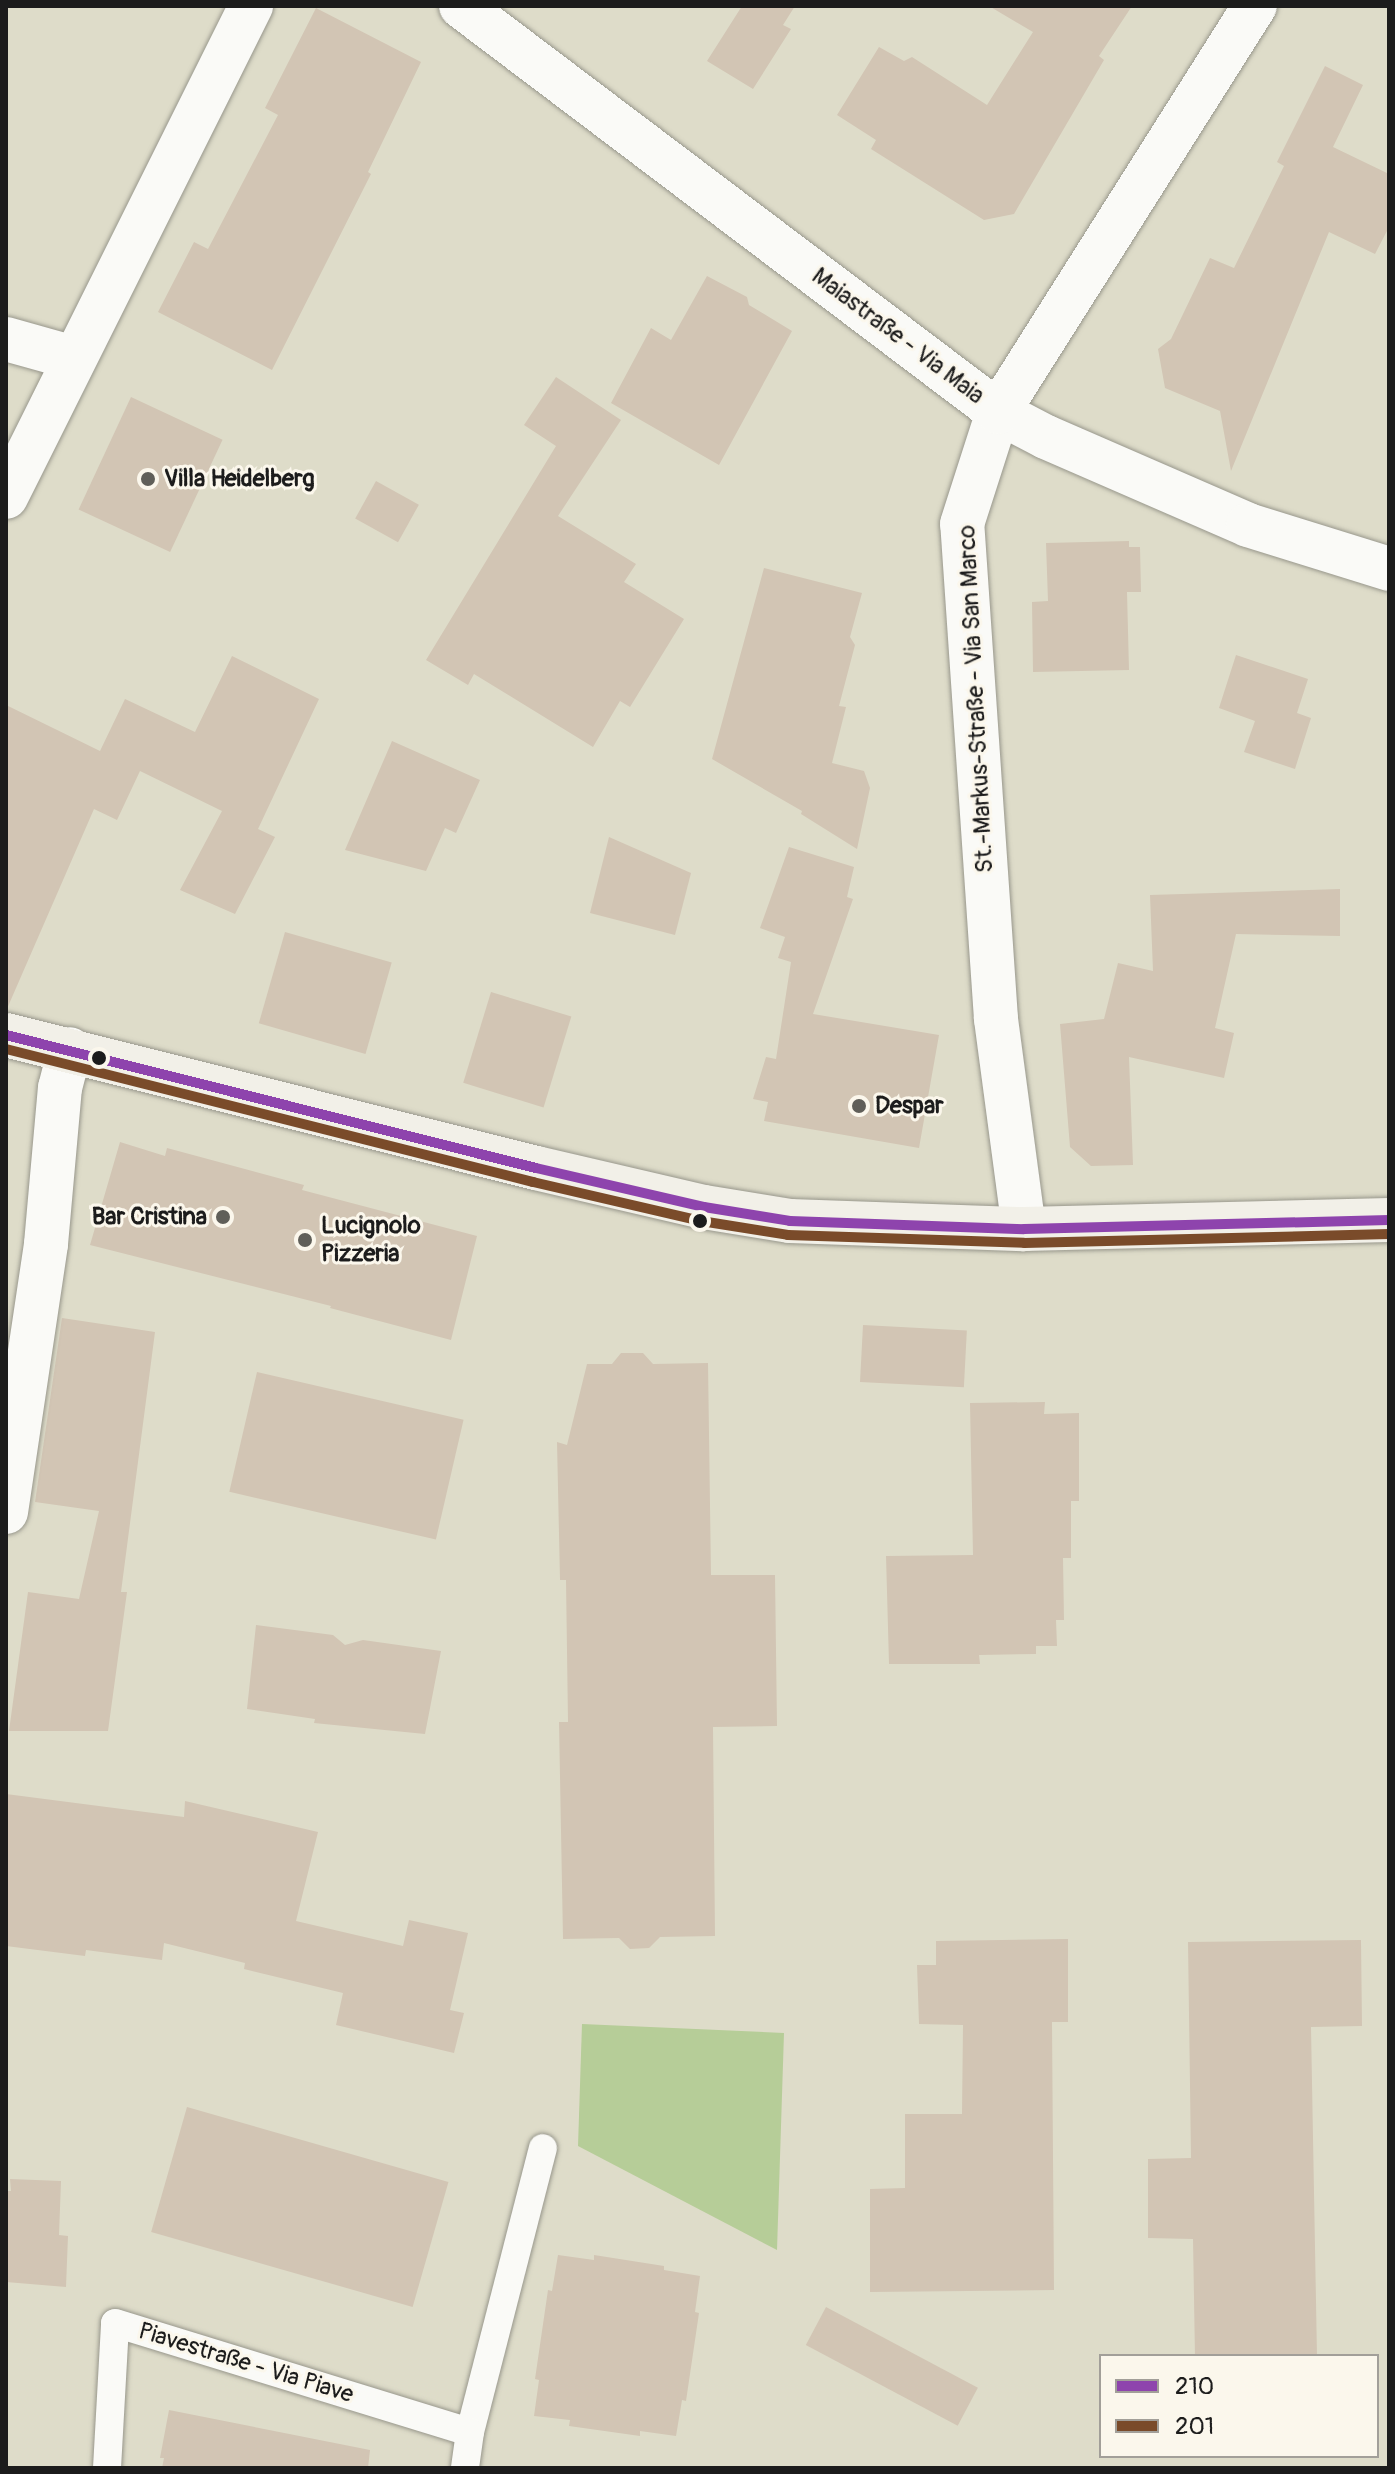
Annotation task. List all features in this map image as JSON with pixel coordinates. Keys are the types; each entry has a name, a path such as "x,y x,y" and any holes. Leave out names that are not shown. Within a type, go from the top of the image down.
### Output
{"street":[{"path":"6,497 251,6"},
{"name":"Maiastraße - Via Maia","path":"461,6 998,412 1046,437 1248,525 1389,569"},
{"name":"St.-Markus-Straße - Via San Marco","path":"1024,1229 996,1019 962,524 998,412 1255,6"},
{"path":"6,339 74,358"},
{"path":"6,1035 536,1168 704,1207 790,1221 1024,1229 1389,1220"},
{"path":"6,1512 46,1244 60,1088 70,1049"}],"lane":[{"path":"465,2468 470,2432 543,2148"},
{"name":"Piavestraße - Via Piave","path":"107,2468 115,2323 470,2432"}],"green space":[{"path":"582,2024 784,2033 777,2250 578,2146"}],"building":[{"path":"742,6 795,6 783,25 791,29 753,89 707,61"},
{"path":"989,6 1132,6 1099,56 1104,60 1014,214 984,220 871,149 876,140 837,115 879,47 904,61 912,57 987,105 1033,32"},
{"path":"316,8 421,62 368,172 371,174 272,370 158,312 194,242 208,249 278,115 265,108"},
{"path":"1325,66 1363,85 1333,147 1389,174 1389,227 1375,254 1329,232 1231,471 1220,411 1165,388 1158,349 1171,339 1210,258 1234,268 1284,166 1277,162"},
{"path":"707,276 747,297 749,305 792,331 719,465 611,403 651,328 671,340"},
{"path":"556,377 621,420 558,516 636,564 624,582 684,619 630,707 620,701 593,747 474,674 468,685 426,660 556,446 524,425"},
{"name":"Villa Heidelberg","path":"131,397 223,440 170,552 79,509"},
{"path":"376,481 419,505 398,542 355,519"},
{"path":"1129,541 1129,547 1140,547 1141,592 1127,592 1129,670 1033,672 1032,602 1048,601 1046,543"},
{"path":"764,568 862,593 850,637 855,645 839,706 846,707 832,763 864,771 870,788 857,849 801,814 802,811 712,759"},
{"path":"1236,655 1308,679 1297,713 1311,718 1295,769 1244,752 1255,721 1219,708"},
{"path":"232,656 319,699 258,829 275,837 235,914 180,890 222,811 140,771 117,820 94,809 6,1011 6,705 100,751 125,699 195,732"},
{"path":"392,741 480,780 456,833 445,828 426,871 345,850"},
{"path":"609,837 691,873 675,935 590,913"},
{"path":"789,847 854,867 847,897 853,899 813,1014 939,1035 919,1148 764,1121 768,1102 753,1099 766,1057 776,1059 791,962 778,958 785,937 760,928"},
{"path":"1340,889 1340,936 1236,934 1215,1028 1234,1033 1224,1078 1129,1057 1133,1165 1091,1166 1070,1147 1060,1024 1104,1019 1118,963 1153,971 1150,895"},
{"path":"285,932 392,963 366,1054 259,1023"},
{"path":"491,992 571,1017 544,1107 463,1083"},
{"path":"120,1142 165,1156 167,1148 304,1185 302,1190 477,1236 451,1340 90,1245"},
{"path":"62,1318 155,1332 121,1592 127,1592 108,1731 9,1731 28,1592 79,1599 99,1511 35,1502"},
{"path":"863,1325 967,1330 964,1387 860,1382"},
{"path":"621,1353 643,1353 653,1364 708,1363 711,1575 775,1575 777,1726 713,1727 715,1936 660,1937 649,1948 630,1949 619,1938 563,1939 559,1722 568,1722 566,1580 560,1580 557,1442 567,1445 587,1364 612,1364"},
{"path":"257,1372 464,1420 436,1540 229,1492"},
{"path":"1045,1402 1044,1414 1079,1413 1079,1501 1071,1501 1071,1558 1063,1558 1064,1620 1056,1620 1057,1646 1036,1646 1036,1654 979,1655 980,1664 889,1664 886,1556 973,1555 970,1403"},
{"path":"256,1625 333,1635 345,1645 363,1640 441,1651 425,1734 314,1723 315,1719 247,1709"},
{"path":"6,1794 184,1817 185,1801 318,1832 296,1921 403,1946 409,1920 468,1933 450,2010 464,2013 454,2053 336,2025 343,1993 244,1969 245,1963 164,1943 162,1960 86,1950 85,1956 6,1946"},
{"path":"1068,1939 1068,2022 1052,2022 1054,2290 870,2292 870,2189 905,2188 905,2114 962,2114 963,2025 919,2024 917,1965 936,1965 936,1941"},
{"path":"1361,1940 1362,2026 1311,2027 1317,2354 1195,2354 1193,2239 1148,2238 1148,2159 1191,2158 1188,1942"},
{"path":"187,2107 448,2182 413,2307 151,2232"},
{"path":"10,2179 61,2181 59,2235 68,2236 66,2287 6,2282 6,2191 11,2191"},
{"path":"558,2255 594,2260 594,2255 664,2266 664,2270 700,2276 695,2312 699,2313 686,2401 682,2400 676,2436 640,2431 640,2436 569,2426 570,2420 534,2416 539,2380 535,2379 548,2290 552,2291"},
{"path":"826,2307 978,2388 958,2426 806,2345"},
{"path":"169,2410 370,2450 368,2468 162,2468 164,2458 160,2458"}],"transit line":[{"name":"210","path":"6,1035 536,1168 704,1207 790,1221 1024,1229 1389,1220"},
{"name":"201","path":"6,1049 533,1182 701,1221 788,1235 1024,1243 1389,1234"}],"place":[{"name":"Villa Heidelberg","path":"148,479"},
{"name":"Despar","path":"859,1106"},
{"name":"Bar Cristina","path":"223,1217"},
{"name":"Lucignolo Pizzeria","path":"305,1240"}]}
